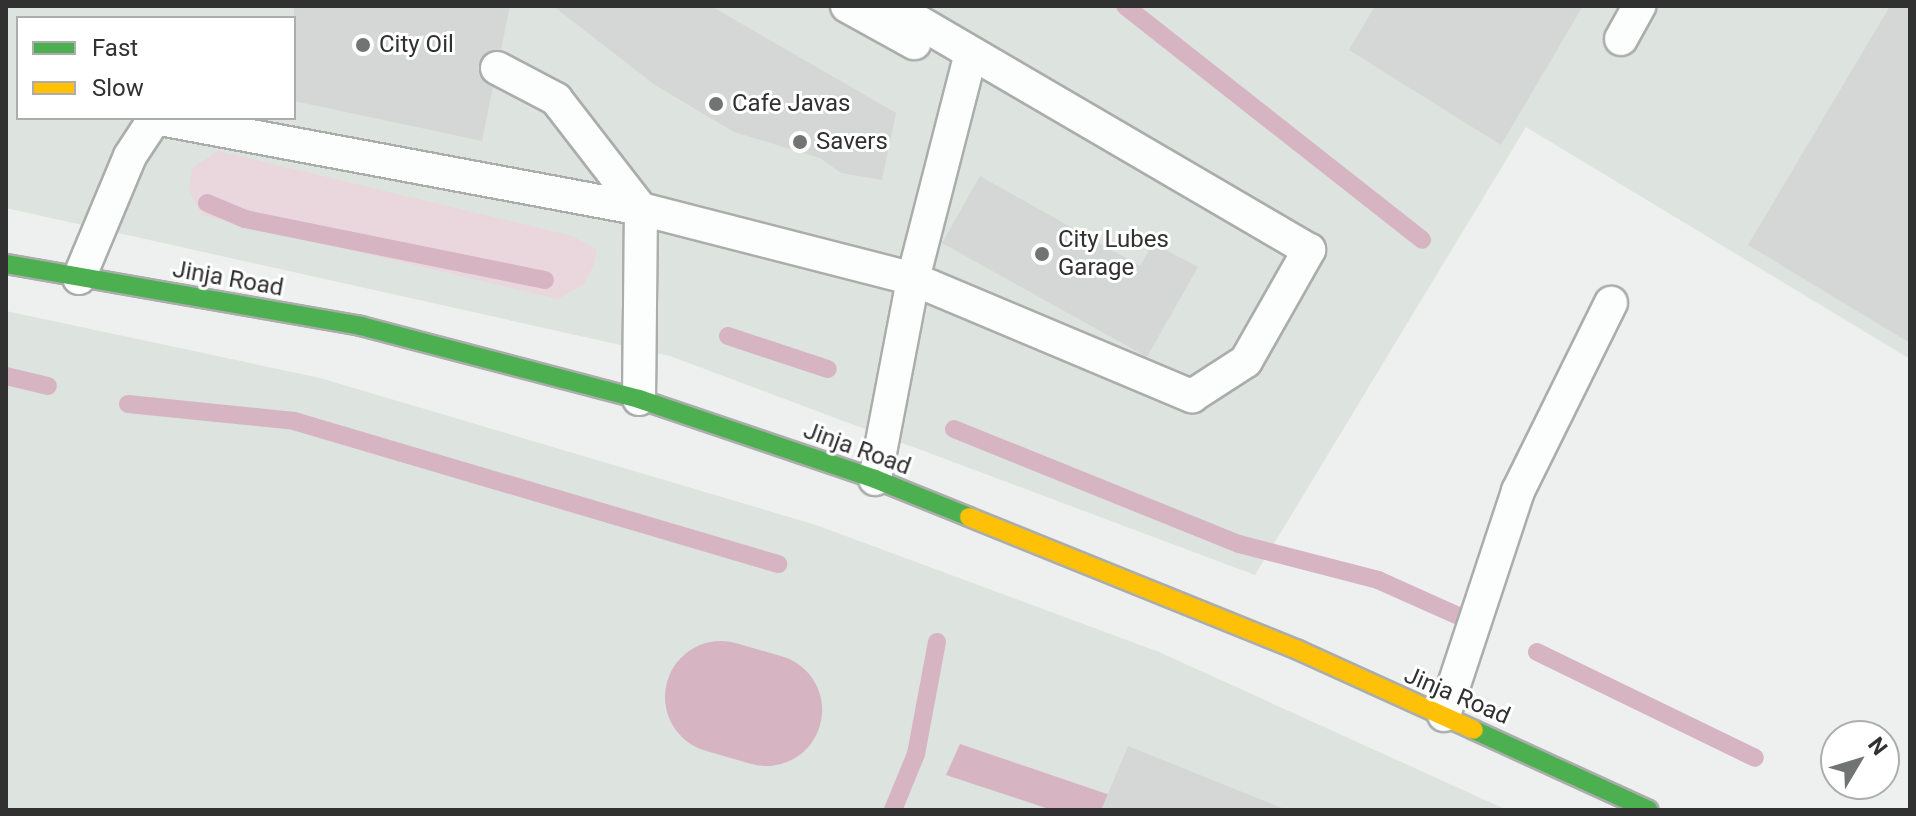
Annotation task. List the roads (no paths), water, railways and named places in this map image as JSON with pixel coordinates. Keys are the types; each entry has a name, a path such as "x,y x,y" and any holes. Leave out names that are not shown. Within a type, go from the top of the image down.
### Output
{"highway":[{"name":"Jinja Road","path":"6,264 361,326 639,399 875,479 1444,715 1630,805"}],"lane":[{"path":"166,120 641,209 913,279 1192,396 1246,361 1309,250 970,62 847,6"},
{"path":"892,6 970,62"},
{"path":"1621,39 1639,6"},
{"path":"875,479 913,279 970,62"},
{"path":"497,68 556,99 641,209 639,399"},
{"path":"79,278 130,156 154,120"},
{"path":"1444,715 1518,491 1611,303"}],"waterway":[{"path":"1125,6 1422,240"},
{"path":"207,203 245,219 545,280"},
{"path":"728,336 828,369"},
{"path":"6,376 48,386"},
{"path":"128,404 294,421 778,564"},
{"path":"954,429 1239,544 1378,580 1474,623"},
{"path":"893,810 916,754 937,642"},
{"path":"1537,652 1755,758"},
{"path":"721,697 766,710"}],"place":[{"name":"City Oil","path":"363,45"},
{"name":"Cafe Javas","path":"716,104"},
{"name":"Savers","path":"800,142"},
{"name":"City Lubes Garage","path":"1042,254"}]}
